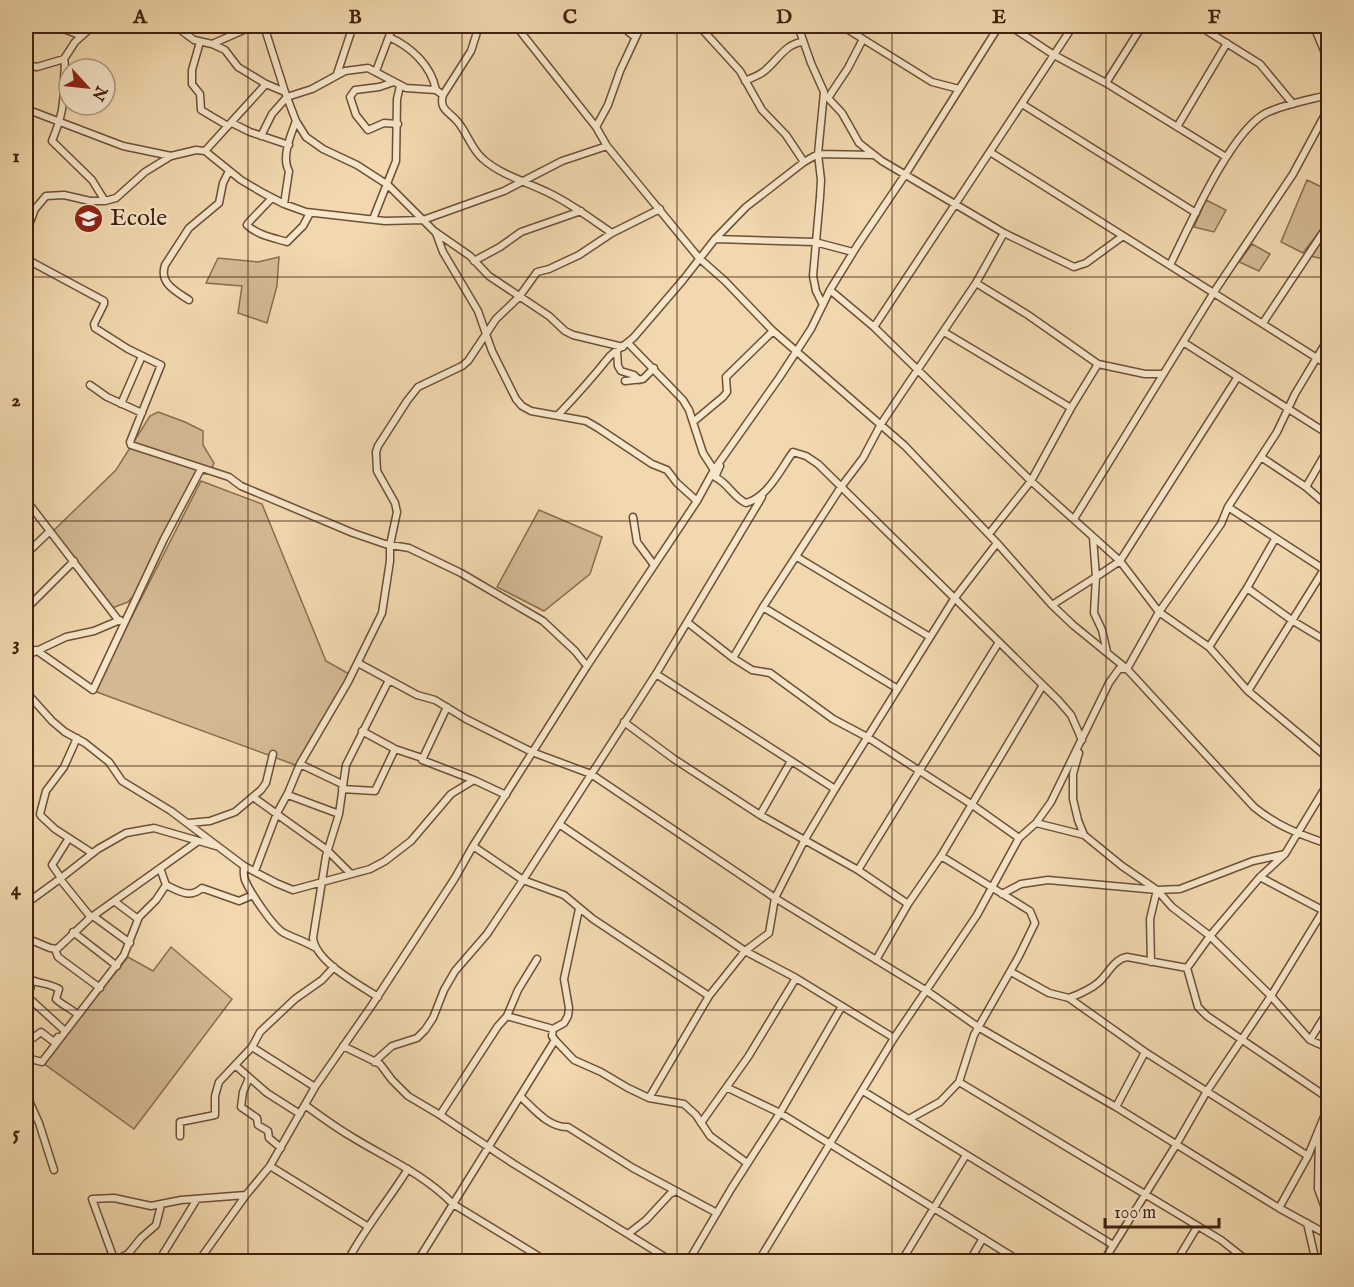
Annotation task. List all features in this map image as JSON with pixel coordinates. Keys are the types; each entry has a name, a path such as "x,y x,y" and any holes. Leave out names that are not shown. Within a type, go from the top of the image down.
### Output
{"street":[{"path":"56,26 82,36"},
{"path":"65,57 70,48 93,26"},
{"path":"166,26 178,27 200,42 225,50 238,67 286,95"},
{"path":"212,44 253,26"},
{"path":"264,26 286,95 296,121 306,137 388,185 435,232 464,251 489,276 549,316 565,331 622,347 654,369 683,400 689,410 703,453 714,470"},
{"path":"337,74 353,26"},
{"path":"376,71 393,26"},
{"path":"479,26 471,51 443,95 442,106 459,123 481,158 503,172 581,211 612,233"},
{"path":"516,26 596,127 607,146 699,258 725,281 772,331 904,446 989,534 1052,605 1127,669 1254,807 1271,820 1299,834 1329,844"},
{"path":"621,26 635,37"},
{"path":"596,127 608,105 640,26"},
{"path":"699,26 740,71 762,110 786,135 804,162"},
{"path":"798,26 826,95 842,113 859,143 873,155 1004,233 1074,267 1086,262 1123,236"},
{"path":"842,26 932,82 959,89"},
{"path":"198,1262 270,1166 315,1087 378,997 455,879 532,752 714,470 796,351 853,252 905,175 999,26"},
{"path":"1010,26 1054,55 1106,83 1226,157"},
{"path":"873,327 1072,26"},
{"path":"1106,83 1142,26"},
{"path":"1199,26 1260,64 1293,104"},
{"path":"1309,26 1314,29 1329,60"},
{"path":"388,37 407,47 428,68 436,90"},
{"path":"823,305 816,291 813,276 820,189 818,154 826,95 848,68 863,39"},
{"path":"200,42 190,79 200,94 201,110 230,125 289,145"},
{"path":"745,81 765,71 785,51 803,42"},
{"path":"1177,127 1227,43"},
{"path":"26,66 37,67 57,61"},
{"path":"261,136 272,114 286,95 312,89 337,74 358,69 376,71 397,84 414,90 436,90 443,95"},
{"path":"205,151 266,84"},
{"path":"373,219 396,161 397,84"},
{"path":"397,84 355,90 350,97 356,115 368,130 384,123 398,124"},
{"path":"1170,265 1226,157 1257,120 1266,113 1329,95"},
{"path":"1022,104 1196,213"},
{"path":"26,109 123,146 171,156"},
{"path":"1074,519 1214,292 1293,174 1329,109"},
{"path":"60,117 52,142 92,180 105,201"},
{"path":"284,204 289,171 286,166 289,145 296,121"},
{"path":"26,233 34,209 42,199 50,195 64,195 90,201 116,198 145,172 171,156 189,151 205,151 241,180 284,204 310,213 386,221 435,218 468,203 504,191 562,161 607,146"},
{"path":"990,152 1329,365"},
{"path":"558,416 587,385 610,354 622,347 683,280 715,239 746,207 804,162 818,154 873,155"},
{"path":"189,300 166,283 162,272 189,228 219,202 229,171"},
{"path":"272,198 249,222 247,225 249,228 287,242 303,226 310,213"},
{"path":"255,871 277,813 288,795 300,764 358,663 382,613 396,507 377,471 378,446 414,391 425,382 462,366 468,361 496,319 519,297 537,273 549,270 579,255 612,233 660,209"},
{"path":"474,261 521,232 581,211"},
{"path":"1263,323 1329,225"},
{"path":"435,232 443,252 470,295 487,332 492,351 516,399 531,411 586,421 636,451 652,464 667,470 696,501"},
{"path":"733,657 841,487 863,458 881,424 976,283 1004,233"},
{"path":"715,239 815,242 853,252"},
{"path":"26,259 104,302 94,327 110,339 161,365 130,442 131,445 229,477 241,486 353,533 421,553 534,614 560,636 587,666"},
{"path":"976,283 1028,315 1098,364 1145,374 1162,374"},
{"path":"830,290 873,327 1031,481 1120,561 1159,612 1209,647 1248,691 1329,758"},
{"path":"693,422 723,397 727,392 726,377 772,331"},
{"path":"944,332 1071,408"},
{"path":"1127,669 1159,612 1221,524 1228,507 1277,432 1295,394 1329,339"},
{"path":"1183,342 1329,434"},
{"path":"622,347 618,366 621,371 634,375 639,380"},
{"path":"121,404 142,356"},
{"path":"989,534 1031,481 1098,364"},
{"path":"625,381 643,379 654,369"},
{"path":"1052,605 1120,561 1238,378"},
{"path":"90,385 121,404 142,413"},
{"path":"1306,487 1329,449"},
{"path":"374,1062 392,1047 417,1038 425,1030 455,971 487,934 523,880 656,674 767,489 792,452 806,456 818,464 1071,715 1082,739 1073,774 1073,799 1084,835"},
{"path":"1261,457 1329,503"},
{"path":"724,458 715,477 725,482 735,497 746,503 759,497 767,489"},
{"path":"36,650 93,690 126,617 201,468"},
{"path":"26,500 119,621"},
{"path":"1228,507 1327,570"},
{"path":"633,518 637,542 654,565"},
{"path":"26,554 50,531"},
{"path":"1093,536 1096,578 1094,613 1102,630 1107,652"},
{"path":"1209,647 1247,588 1275,538"},
{"path":"649,1098 709,996 745,951 769,933 776,898 804,841 954,599 997,543"},
{"path":"797,557 930,637"},
{"path":"27,604 74,561"},
{"path":"1248,691 1327,570 1329,563"},
{"path":"1247,588 1293,621 1329,642"},
{"path":"763,607 898,689"},
{"path":"26,656 66,637 94,631 126,617"},
{"path":"687,622 752,670 770,673 833,719 867,737 972,804 1019,838"},
{"path":"858,870 999,642"},
{"path":"358,663 417,695 435,700 466,719 532,752 591,774 776,898 927,991 978,1027 1329,1235"},
{"path":"758,1262 894,1038 977,915 1019,838 1036,823 1051,802 1115,674 1119,669 1127,669"},
{"path":"656,674 835,789"},
{"path":"314,947 313,938 321,882 327,850 339,814 346,765 389,680"},
{"path":"876,960 908,904 941,856 1042,685"},
{"path":"26,692 65,732 77,738 109,762 122,781 189,823 244,866 293,890 370,868 398,851 411,841 451,794 474,780"},
{"path":"422,758 447,707"},
{"path":"624,722 674,759 760,815 858,870 908,904"},
{"path":"362,731 396,749 506,795"},
{"path":"77,738 64,767 46,791 40,814 55,829 92,853"},
{"path":"300,764 342,786 375,791 396,749"},
{"path":"189,823 210,821 235,812 266,783 273,754"},
{"path":"760,815 791,761"},
{"path":"1329,783 1285,854 1260,878 1210,936 1188,968 1198,1007 1207,1017 1329,1098"},
{"path":"288,795 339,814"},
{"path":"253,797 327,850 350,873"},
{"path":"1036,823 1084,835 1122,866 1157,890 1172,906 1210,936 1271,996 1310,1040 1329,1048"},
{"path":"559,824 745,951 796,978 894,1038"},
{"path":"26,901 31,900 61,879 107,842 126,833 154,828 219,847"},
{"path":"69,838 52,865 92,916 129,943"},
{"path":"55,949 92,916 197,842"},
{"path":"473,846 523,880 564,895 579,909 709,996"},
{"path":"1002,894 1021,884 1048,880 1157,890 1180,889 1253,861 1285,854"},
{"path":"909,1119 940,1102 959,1082 969,1046 978,1027 1011,972 1035,923 1030,911 941,856"},
{"path":"244,866 244,877 253,895 283,932 314,947 334,967 378,997"},
{"path":"160,868 166,885"},
{"path":"1103,1262 1207,1091 1326,912 1260,878"},
{"path":"166,885 191,894 202,888 239,901 253,895"},
{"path":"26,1060 42,1062 117,966 124,956 138,920 166,885"},
{"path":"1151,962 1150,920 1157,890"},
{"path":"114,901 138,920"},
{"path":"507,1016 553,1029 564,1023 569,1008 564,980 579,909"},
{"path":"73,932 117,966"},
{"path":"26,938 55,949 58,957 100,988"},
{"path":"1070,998 1098,983 1121,958 1127,957 1188,968"},
{"path":"440,1114 507,1016 518,990 537,958"},
{"path":"180,1136 180,1122 215,1115 219,1082 252,1047 260,1032 296,999 322,980 334,967"},
{"path":"1011,972 1049,993 1070,998 1145,1052 1308,1156"},
{"path":"26,977 32,982 46,982 59,988 56,999 69,1006 78,1015"},
{"path":"701,1123 728,1088 796,978"},
{"path":"32,982 28,996 30,999 67,1030"},
{"path":"688,1262 747,1163 780,1113 842,1006"},
{"path":"1310,1040 1329,1011"},
{"path":"553,1029 552,1036 574,1060 649,1098 684,1104 718,1144 747,1163"},
{"path":"26,1038 33,1038 40,1032 54,1042 63,1031 67,1030"},
{"path":"418,1261 555,1040"},
{"path":"344,1046 384,1068 408,1096 673,1262"},
{"path":"252,1047 315,1087"},
{"path":"1116,1107 1145,1052"},
{"path":"235,1065 267,1093 300,1114"},
{"path":"249,1078 243,1092 241,1107 257,1118 258,1125 268,1131 269,1138 280,1148"},
{"path":"959,1082 1221,1240 1249,1262"},
{"path":"728,1088 780,1113 1021,1262"},
{"path":"863,1091 1113,1245"},
{"path":"26,1094 39,1123 54,1170"},
{"path":"521,1097 545,1119 558,1127 567,1126 633,1168 717,1213"},
{"path":"305,1105 350,1136 408,1169 442,1192 453,1204 548,1262"},
{"path":"1280,1208 1308,1156 1329,1107"},
{"path":"1319,1129 1318,1189 1329,1215"},
{"path":"901,1262 966,1155"},
{"path":"270,1166 367,1227"},
{"path":"347,1262 367,1227 408,1169"},
{"path":"627,1234 646,1220 670,1194 676,1191"},
{"path":"161,1205 156,1225 128,1254 114,1259 93,1199 114,1198 139,1205 161,1205 181,1200 246,1195"},
{"path":"158,1262 197,1199"},
{"path":"1307,1223 1318,1262"},
{"path":"1176,1262 1197,1227"},
{"path":"969,1262 983,1239"},
{"path":"1318,1262 1329,1247"},
{"path":"1236,1262 1241,1255"}],"shaded area":[{"path":"1307,180 1328,190 1328,202 1326,218 1303,253 1281,242"},
{"path":"1206,200 1226,210 1214,232 1194,227"},
{"path":"1328,230 1328,260 1310,256"},
{"path":"1252,244 1270,254 1259,271 1239,262"},
{"path":"279,257 277,286 267,323 238,313 242,286 206,283 218,258 258,262"},
{"path":"158,412 203,431 203,445 214,463 210,474 196,471 136,593 128,602 112,608 52,532 116,470 150,416"},
{"path":"201,481 262,504 326,661 351,675 298,766 94,691"},
{"path":"539,510 602,537 590,574 544,611 497,587"},
{"path":"171,947 232,999 134,1129 43,1063 128,957 153,971"}],"place":[{"name":"Ecole","path":"89,218"}]}
